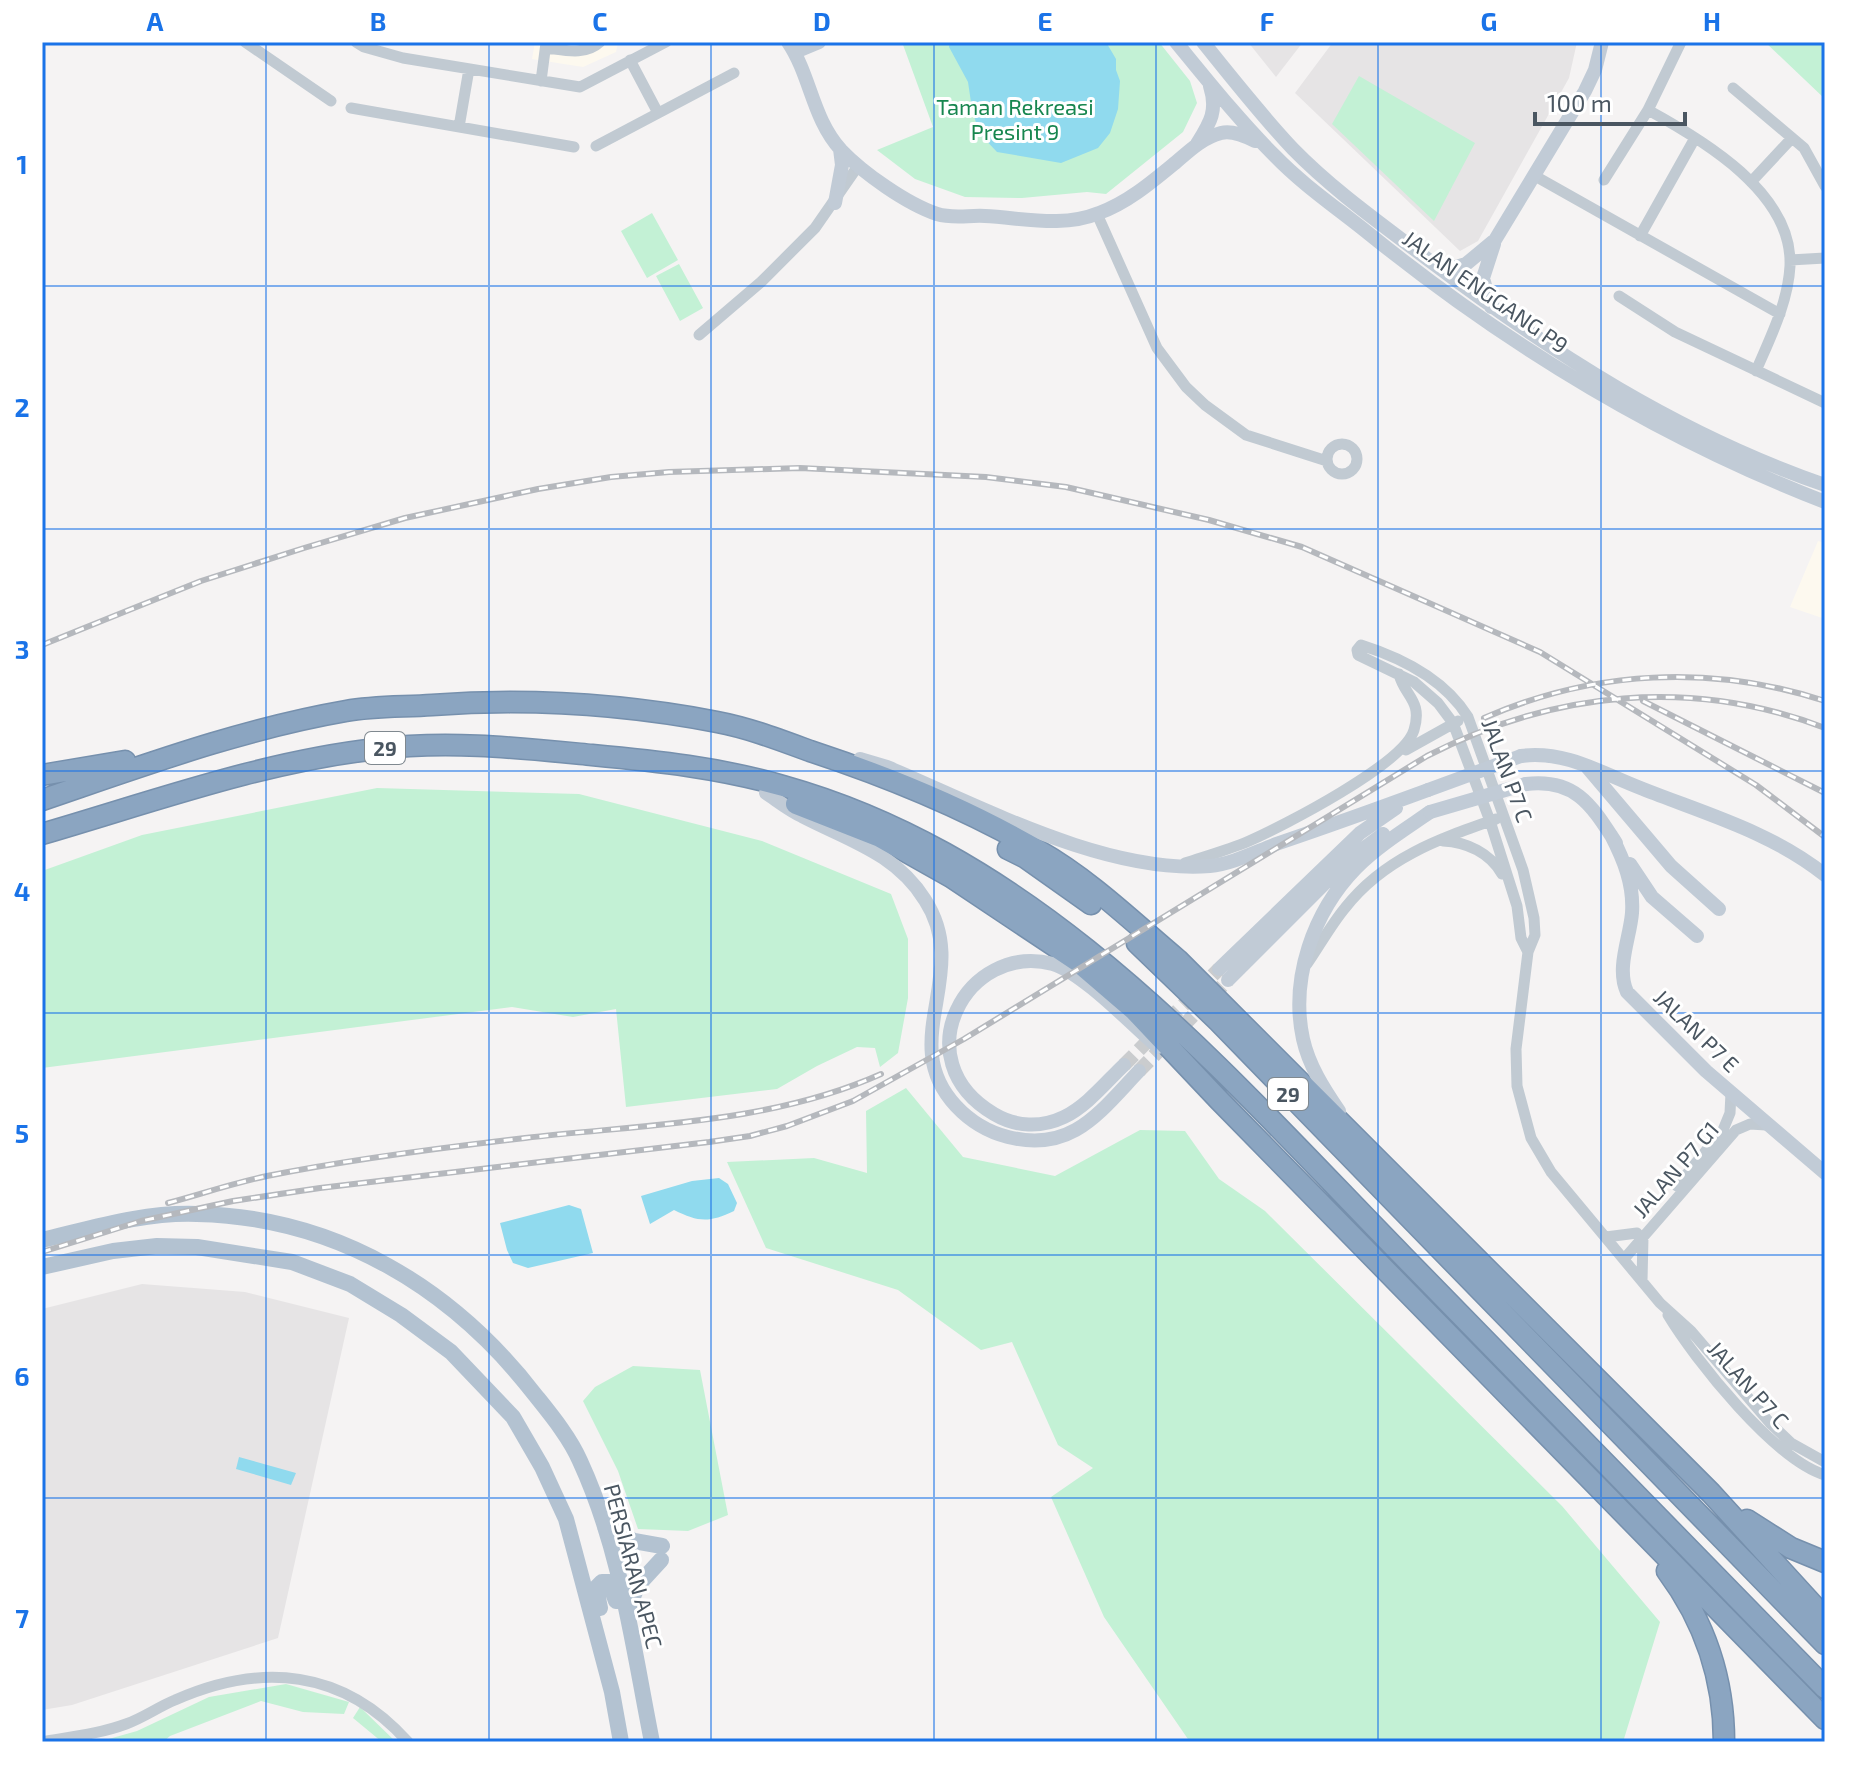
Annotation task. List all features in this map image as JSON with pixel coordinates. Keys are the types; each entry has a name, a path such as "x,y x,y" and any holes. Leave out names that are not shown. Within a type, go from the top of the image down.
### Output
{"highway":[{"name":"29","path":"42,800 202,746 273,726 350,710 483,701 563,703 639,710 710,726 847,772 1026,858 1084,899 1151,954 1825,1644"},
{"path":"639,710 747,729 882,775 1005,832 1077,877 1178,960 1711,1493 1825,1618"},
{"name":"29","path":"42,834 281,764 380,748 489,745 645,759 737,774 785,786 873,818 945,853 1055,924 1138,989 1825,1688"},
{"path":"42,775 202,746"},
{"path":"737,774 766,793 880,837 951,877 1077,961 1134,1010 1825,1719"},
{"path":"1597,1488 1668,1573 1700,1624 1720,1684 1724,1742"},
{"path":"1711,1493 1766,1534 1825,1562"}],"main road":[{"name":"PERSIARAN APEC","path":"42,1240 131,1219 193,1213 280,1224 374,1257 438,1297 470,1322 523,1379 579,1458 605,1527 627,1611 652,1742"},
{"path":"42,1267 113,1251 157,1246 197,1247 292,1262 350,1284 451,1352 513,1417 542,1467 566,1519 612,1692 621,1742"},
{"path":"605,1527 661,1553 638,1585 627,1611"},
{"path":"612,1692 614,1673 596,1588 602,1582 609,1582 614,1592 632,1668 640,1681"}],"street":[{"path":"356,42 403,58 580,87 666,42"},
{"path":"541,81 546,45 575,52 594,48 600,42"},
{"path":"819,42 792,47 813,106 840,149 858,166 913,203 938,215 1043,222 1097,214 1118,205 1147,185 1197,144 1222,133 1241,134 1265,146"},
{"name":"JALAN ENGGANG P9","path":"1176,42 1265,146 1415,271 1528,350 1634,415 1772,482 1825,502"},
{"name":"JALAN ENGGANG P9","path":"1203,42 1244,93 1312,167 1491,307 1555,352 1641,403 1766,463 1825,485"},
{"path":"1491,307 1483,278 1495,240 1592,78 1602,42"},
{"path":"1604,180 1648,110 1681,42"},
{"path":"250,44 331,101"},
{"path":"630,60 658,113"},
{"path":"459,127 469,69"},
{"path":"596,146 734,73"},
{"path":"1197,144 1212,120 1216,103 1209,83"},
{"path":"1733,88 1804,148 1825,186"},
{"path":"351,108 574,147"},
{"path":"1648,110 1695,138 1751,182 1761,191 1778,217 1790,260 1780,314 1756,371"},
{"path":"1640,236 1695,138"},
{"path":"1751,182 1792,138"},
{"path":"835,203 842,165 840,149"},
{"path":"699,335 761,282 815,228 858,166"},
{"path":"1535,176 1780,314"},
{"path":"1097,214 1157,348 1186,387 1246,435 1327,461"},
{"path":"1431,262 1442,268 1466,264 1495,240"},
{"path":"1790,260 1825,258"},
{"path":"1619,296 1675,332 1825,403"},
{"path":"1389,761 1408,743 1416,724 1414,700 1402,668"},
{"name":"JALAN P7 C","path":"1402,668 1435,681 1451,694 1468,717 1530,897 1535,935 1528,952 1516,1049 1517,1086 1531,1138 1551,1172 1660,1303 1683,1340 1756,1425 1794,1459 1825,1475"},
{"name":"JALAN P7 C","path":"1402,668 1453,723 1490,821 1517,906 1521,938 1528,952"},
{"path":"1173,866 1249,841 1315,807 1453,723 1468,717"},
{"path":"747,729 887,767 1049,835 1099,852 1137,863 1173,866 1213,866 1521,756 1538,754 1584,764 1641,789 1746,827 1804,859 1825,875"},
{"path":"1584,764 1671,866 1719,909"},
{"path":"1428,790 1360,833 1224,974 1361,849 1399,825 1430,812 1541,782 1560,785 1575,792 1598,813 1652,897 1697,936"},
{"path":"766,793 801,816 884,856 904,873 934,914 942,948 931,1060 942,1090 963,1113 1003,1136 1040,1142 1057,1140 1086,1124 1139,1071"},
{"path":"1415,1195 1340,1114 1319,1081 1303,1039 1300,993 1302,971 1316,930 1354,871 1391,838 1430,812"},
{"path":"1302,971 1345,907 1392,863 1428,844 1504,816"},
{"name":"JALAN P7 E","path":"1611,835 1623,859 1631,893 1632,911 1623,983 1627,992 1654,1022 1766,1125 1825,1173"},
{"path":"1428,844 1455,842 1479,851 1498,867 1509,885"},
{"path":"1124,1065 1074,1111 1053,1122 1026,1126 1002,1119 968,1094 949,1057 949,1031 959,1007 984,977 1010,965 1039,962 1055,965 1074,974 1219,1100"},
{"name":"JALAN P7 G1","path":"1640,1235 1723,1130 1730,1113 1731,1093"},
{"name":"JALAN P7 G1","path":"1622,1256 1736,1130 1750,1124 1766,1125"},
{"path":"1606,1237 1640,1235 1642,1281"},
{"name":"JALAN P7 C","path":"1660,1303 1691,1331 1770,1423 1791,1443 1825,1462"},
{"path":"42,1742 89,1735 126,1724 207,1689 241,1678 271,1675 295,1677 356,1699 379,1712 408,1742"}],"shaded area":[{"path":"535,42 618,42 616,52 583,67 532,59"},
{"path":"1248,42 1303,42 1276,77"},
{"path":"1333,42 1577,42 1569,78 1478,241 1460,251 1295,93"},
{"path":"1818,541 1825,543 1825,619 1790,607"},
{"path":"142,1284 245,1292 349,1318 278,1638 72,1705 42,1710 42,1309"}],"green space":[{"name":"Taman Rekreasi Presint 9","path":"902,42 1159,42 1190,81 1197,103 1183,132 1106,194 1087,192 1022,198 965,197 915,179 877,150 933,127"},
{"path":"1765,42 1825,42 1825,99"},
{"path":"1359,76 1475,143 1434,221 1332,124"},
{"path":"652,213 678,260 647,278 621,231"},
{"path":"679,264 703,308 680,321 656,276"},
{"path":"377,788 579,794 762,841 891,894 908,939 908,998 898,1053 880,1067 875,1048 857,1047 777,1089 626,1107 616,1009 573,1017 512,1007 42,1068 42,871 142,835"},
{"path":"906,1088 963,1157 1055,1176 1140,1130 1185,1131 1219,1179 1265,1211 1562,1506 1660,1622 1623,1742 1190,1742 1104,1617 1051,1497 1093,1468 1058,1445 1012,1342 981,1350 898,1290 766,1248 727,1162 814,1158 867,1173 866,1111"},
{"path":"633,1366 700,1370 728,1515 688,1531 638,1529 618,1471 583,1401 595,1387"},
{"path":"286,1684 349,1702 344,1714 303,1712 261,1701 170,1736 163,1742 98,1742 137,1731 209,1697"},
{"path":"360,1707 396,1742 382,1742 353,1718"}],"water":[{"path":"950,42 1106,42 1116,59 1120,81 1118,109 1110,133 1098,148 1061,163 997,152 979,133 968,82 949,47"},
{"path":"719,1178 728,1184 737,1203 734,1211 704,1220 674,1210 650,1224 641,1196 692,1181"},
{"path":"569,1205 581,1209 593,1253 528,1268 513,1263 500,1223"},
{"path":"239,1457 296,1473 291,1485 236,1469"}],"tunnel":[{"path":"1124,1065 1219,969"},
{"path":"1139,1071 1228,980"}],"railway":[{"path":"42,645 201,581 304,548 405,518 538,489 611,477 669,472 800,468 986,477 1066,487 1209,520 1302,547 1540,652 1756,785 1825,837"},
{"path":"1484,718 1567,690 1653,678 1696,677 1739,681 1825,701"},
{"path":"42,1252 141,1221 233,1201 709,1142 787,1126 853,1101 964,1039 1427,756 1475,734 1524,717 1573,705 1623,698 1674,697 1775,712 1825,728"},
{"path":"1643,701 1825,793"},
{"path":"168,1203 267,1176 363,1159 751,1113 838,1091 881,1074"}]}
